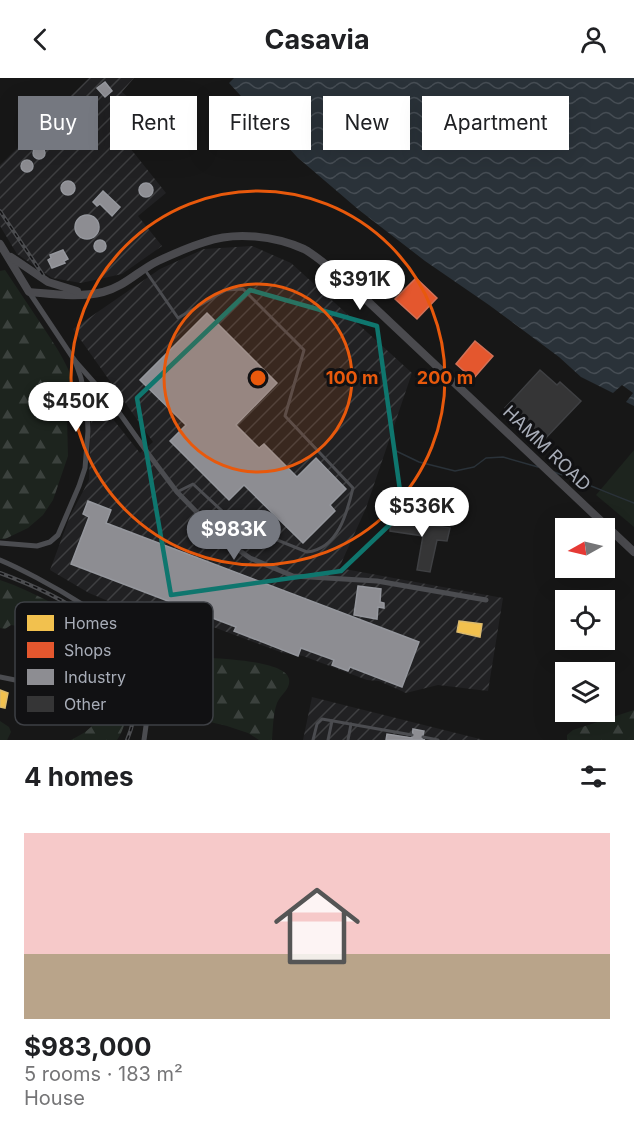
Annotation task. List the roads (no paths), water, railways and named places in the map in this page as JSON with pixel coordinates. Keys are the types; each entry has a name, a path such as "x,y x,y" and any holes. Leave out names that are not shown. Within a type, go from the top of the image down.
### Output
{"main road":[{"name":"HAMM ROAD","path":"29,291 59,295 102,293 117,287 156,262 206,241 234,236 279,241 305,250 341,276 634,552"},
{"path":"0,244 29,291"},
{"path":"7,255 48,282 87,294"}],"street":[{"path":"29,291 75,361 113,404 177,492 223,539 250,558 293,576 377,581 486,600"},
{"path":"0,543 37,546 50,542 58,535 79,486 85,468 88,431 87,408 75,361"},
{"path":"0,560 78,602"},
{"path":"0,677 15,680"},
{"path":"144,740 146,725"}],"lane":[{"path":"145,270 178,318 226,290 243,289 304,350 285,416 353,488 348,510 334,538 316,551 307,552 235,523 193,484 177,492"},
{"path":"313,740 317,724 322,719 412,735"},
{"path":"328,740 332,721"},
{"path":"348,740 351,724"},
{"path":"423,737 438,740"}],"water":[{"path":"234,78 634,78 634,406 626,402 633,393 622,385 613,393 581,377 559,357 425,261 359,210 297,157 291,150 311,150 311,96 241,96 229,83"}],"waterway":[{"path":"394,450 419,462 455,471 474,467 486,458 503,457 538,467"},
{"path":"554,472 634,503"}],"railway":[{"path":"0,211 43,275"},
{"path":"0,573 64,602"},
{"path":"127,740 132,725"}]}
